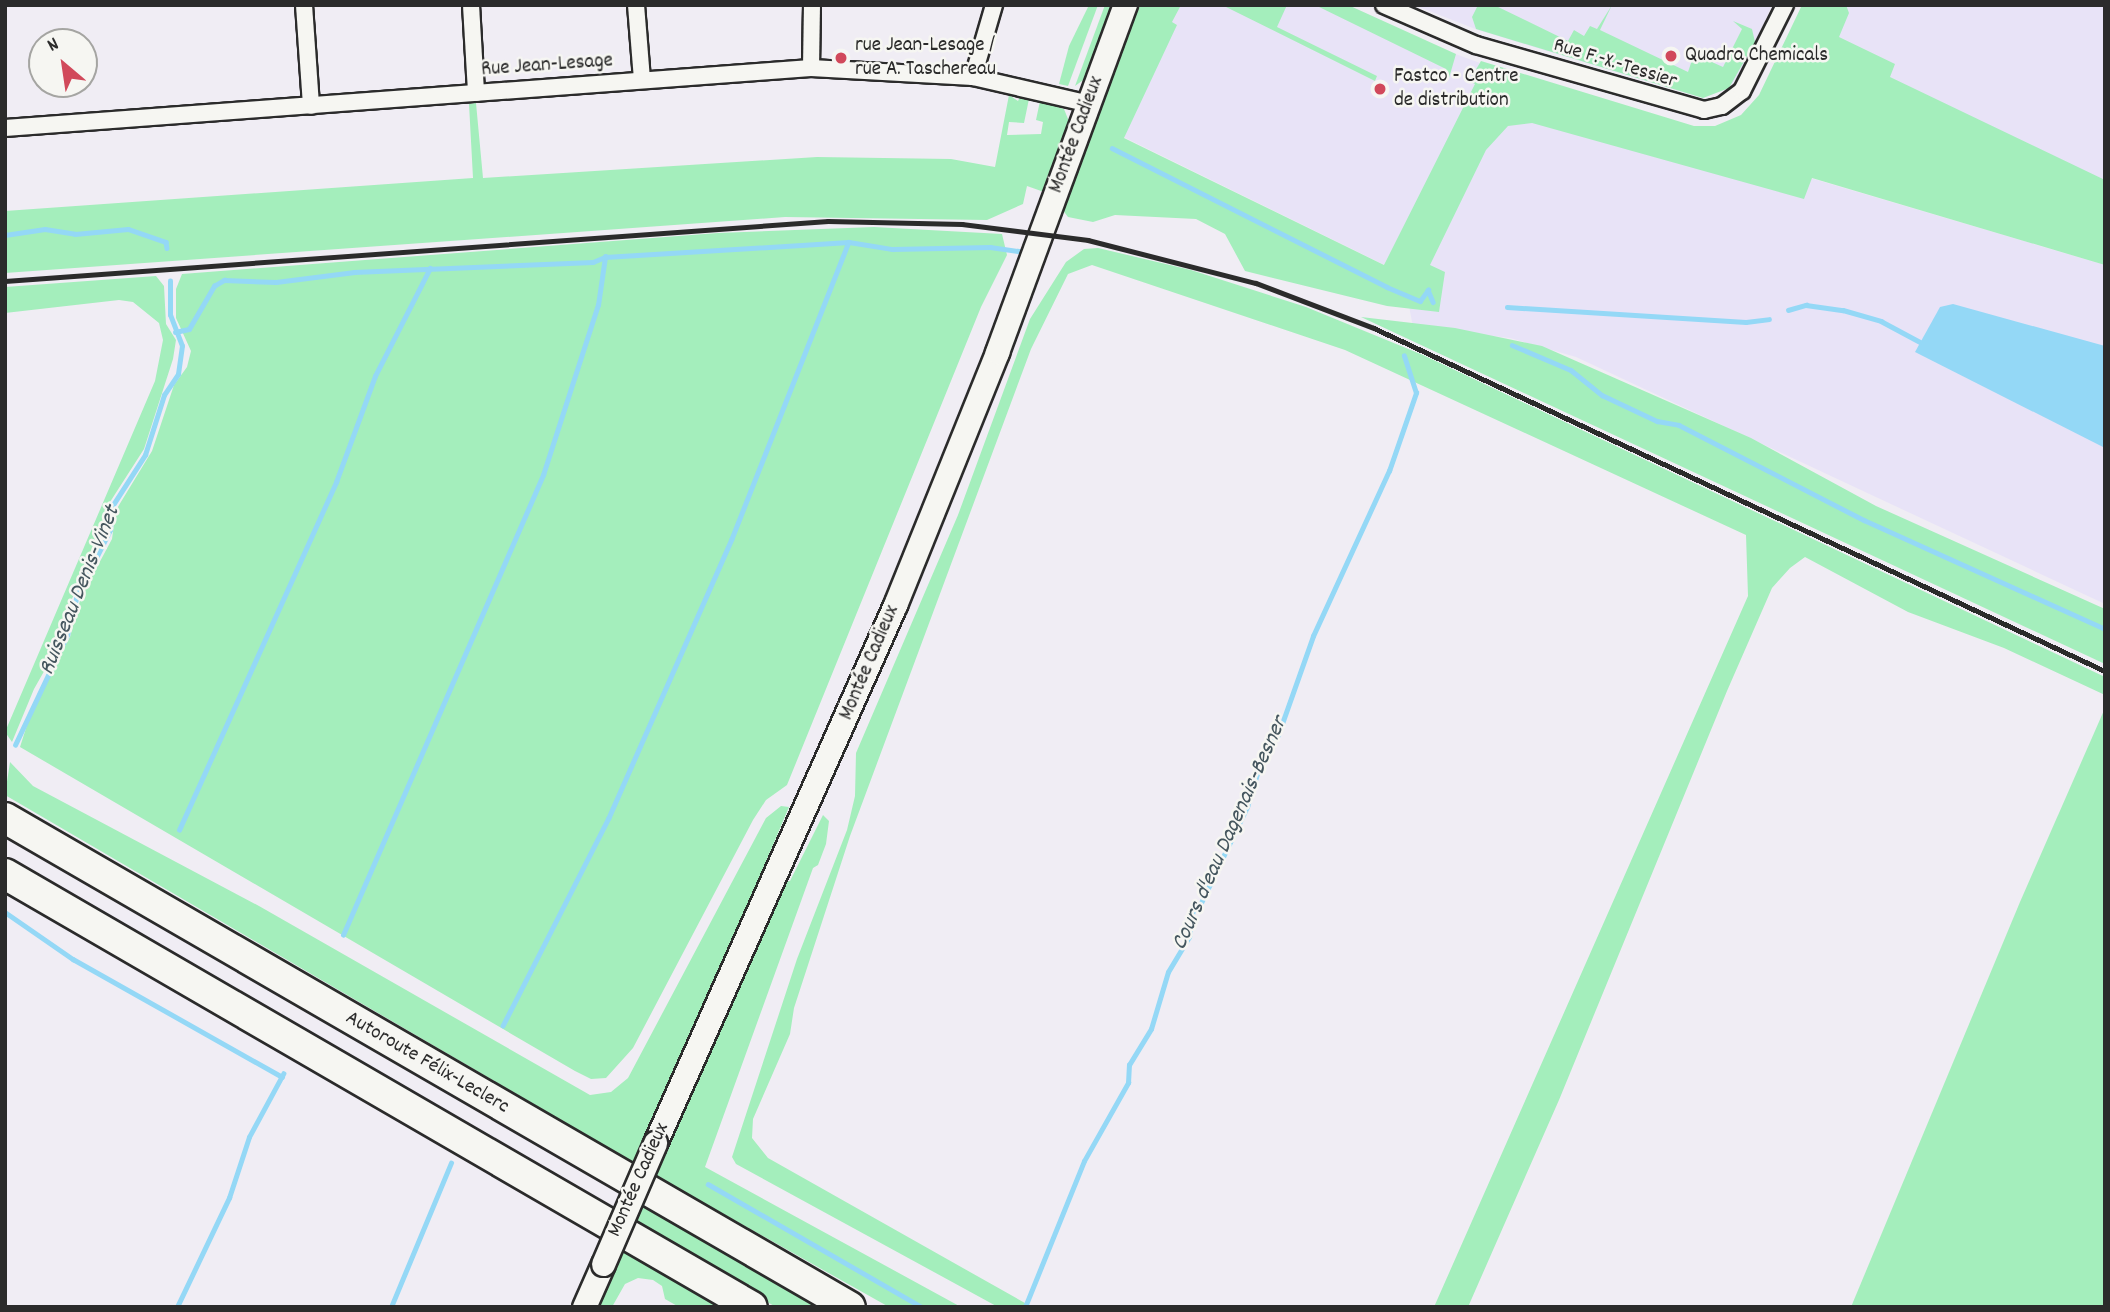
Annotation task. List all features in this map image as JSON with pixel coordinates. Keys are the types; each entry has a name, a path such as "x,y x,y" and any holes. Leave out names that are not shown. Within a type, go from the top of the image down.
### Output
{"highway":[{"name":"Autoroute Félix-Leclerc","path":"5,818 850,1307"},
{"path":"5,874 752,1307"}],"street":[{"path":"304,5 311,106"},
{"path":"471,5 476,93"},
{"path":"636,5 642,80"},
{"path":"811,68 812,5"},
{"path":"973,77 994,5"},
{"name":"Montée Cadieux","path":"584,1307 895,605 997,352 1125,5"},
{"name":"Rue F.-X.-Tessier","path":"1384,5 1476,45 1704,110 1722,106 1742,92 1785,5"},
{"name":"Rue Jean-Lesage","path":"5,128 811,68 973,77 1090,104"}],"shaded area":[{"path":"1136,5 1348,5 1439,48 1729,154 2105,265 2105,604 1576,357 1510,338 1413,327 1403,274 1093,122"},
{"path":"1414,5 1772,5 1741,73 1729,88 1703,98 1478,30"},
{"path":"1802,5 2105,5 2105,193 1828,68"}],"green space":[{"path":"1089,5 1098,5 1068,86 1059,84 1069,46"},
{"path":"1105,5 1114,5 1086,78 1075,86"},
{"path":"1136,5 1181,5 1172,22 1177,25 1124,138 1384,265 1475,84 1469,81 1481,61 1694,126 1715,126 1741,115 1759,95 1802,5 1846,5 1849,13 1839,37 1895,64 1890,77 2105,180 2105,265 1812,178 1804,199 1532,123 1508,126 1486,150 1430,265 1445,272 1439,312 1387,306 1245,271 1225,234 1196,219 1115,215 1093,222 1068,217 1062,209"},
{"path":"1222,5 1287,5 1277,27 1377,76 1375,81"},
{"path":"1315,5 1348,5 1456,54 1449,78 1443,78 1446,69"},
{"path":"1478,5 1494,5 1568,41 1574,30 1584,36 1590,26 1597,29 1612,5 1600,30 1688,72 1694,54 1723,67 1742,29 1733,21 1752,29 1755,42 1729,88 1703,98 1476,29 1472,17"},
{"path":"1009,95 1018,101 1020,97 1029,99 1024,123 1009,122 1007,135 1041,134 1043,122 1036,120 1040,101 1064,109 1070,124 1044,192 1027,186 1023,204 987,220 785,217 5,273 5,211 473,178 469,104 476,103 483,178 817,157 951,159 995,167"},
{"path":"874,227 1002,234 1007,255 981,307 787,785 766,800 753,820 633,1048 606,1078 591,1079 575,1071 20,747 34,703 70,637 81,597 112,539 116,510 152,451 174,385 187,367 191,351 176,318 176,289 182,274 718,233"},
{"path":"1098,248 1191,270 1306,307 1423,355 2105,677 2105,695 2004,648 1908,612 1805,557 1790,568 1772,588 1727,691 1559,1100 1468,1307 1434,1307 1748,596 1746,535 1345,350 1092,265 1068,274 1031,349 850,836 794,1008 790,1034 753,1119 752,1138 768,1158 1032,1307 998,1307 736,1164 732,1157 797,959 847,830 855,796 856,753 958,515 1030,319 1066,262 1084,249"},
{"path":"156,276 164,286 166,324 176,340 173,359 144,449 110,502 100,545 66,610 63,638 34,689 12,742 5,732 155,381 163,340 159,323 133,302 119,300 5,313 5,287"},
{"path":"1361,317 1455,328 1542,346 1751,438 1876,506 2105,609 2105,664"},
{"path":"2105,708 2105,1307 1851,1307 2020,902"},
{"path":"10,762 33,786 259,906 590,1095 611,1092 628,1078 766,818 781,806 789,807 638,1165 5,795"},
{"path":"823,815 829,821 826,844 818,865 813,868 705,1167 961,1307 889,1307 656,1176 784,881 790,881"},
{"path":"645,1200 829,1307 776,1307 634,1225"},
{"path":"625,1249 725,1307 679,1307 665,1299 662,1286 653,1280 638,1278 625,1284 612,1307 597,1307"}],"water":[{"path":"1953,304 2105,346 2105,448 1915,352 1940,307"}],"waterway":[{"path":"1112,148 1387,287 1420,301 1428,290 1433,302"},
{"name":"Ruisseau Denis-Vinet","path":"5,235 45,229 75,234 128,229 166,242 167,248"},
{"path":"849,242 892,249 990,247 1026,252"},
{"path":"343,935 543,475 598,305 605,257 849,242 732,539 609,818 503,1026"},
{"path":"175,332 189,329 214,286 224,280 276,282 354,272 593,262 605,257"},
{"path":"179,830 336,482 375,376 430,268"},
{"name":"Ruisseau Denis-Vinet","path":"15,745 67,635 76,598 110,530 111,508 145,455 164,395 178,374 182,346 170,315 170,281"},
{"path":"1788,310 1806,305 1843,310 1881,321 1920,342"},
{"path":"1507,307 1746,322 1769,319"},
{"path":"1512,345 1571,370 1602,395 1657,421 1679,425 1864,520 2105,629"},
{"name":"Cours d'eau Dagenais-Besner","path":"1025,1307 1084,1161 1128,1083 1129,1065 1151,1029 1168,972 1189,937 1193,910 1200,905 1247,807 1264,751 1278,735 1313,636 1389,471 1416,393 1404,356"},
{"path":"5,912 73,959 282,1077"},
{"path":"177,1307 229,1198 249,1137 283,1074"},
{"path":"391,1307 451,1163"},
{"path":"708,1184 922,1307"}],"railway":[{"path":"5,281 828,221 962,224 1088,240 1256,283 1374,328 2105,671"}],"place":[{"name":"Quadra Chemicals","path":"1671,56"},
{"name":"rue Jean-Lesage / rue A. Taschereau","path":"841,58"},
{"name":"Fastco - Centre de distribution","path":"1380,89"}]}
